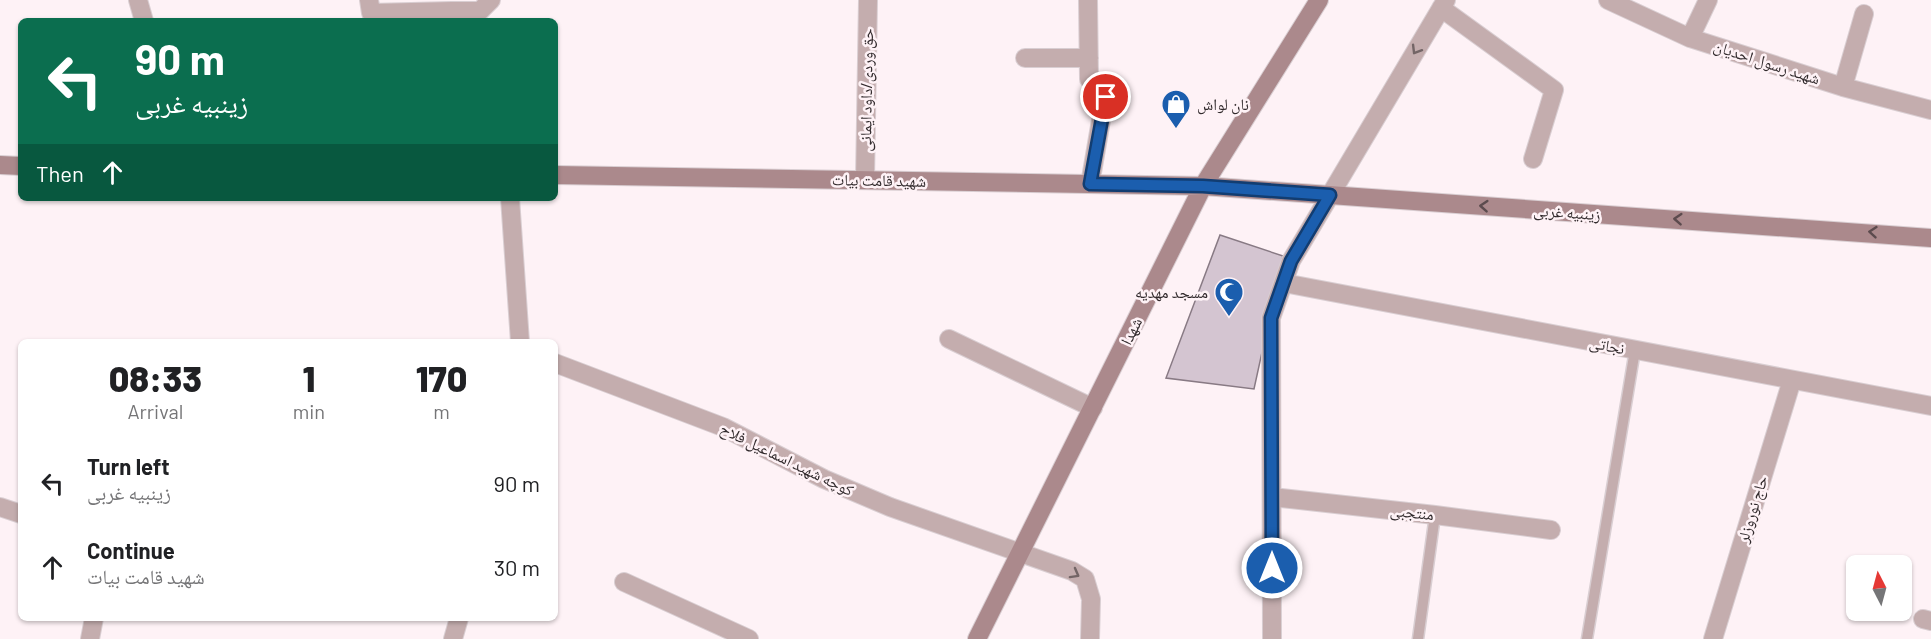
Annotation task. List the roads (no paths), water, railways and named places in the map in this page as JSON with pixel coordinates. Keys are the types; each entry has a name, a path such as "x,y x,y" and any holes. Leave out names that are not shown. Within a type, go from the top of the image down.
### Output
{"main road":[{"name":"شهدا","path":"977,639 1203,186 1318,0"},
{"path":"0,165 18,166"},
{"name":"شهید قامت بیات","path":"558,175 1203,186"},
{"name":"زینبیه غربی","path":"1203,186 1931,237"}],"street":[{"path":"138,0 143,18"},
{"path":"369,0 371,13 452,16 480,11 491,0"},
{"name":"حق وردی/داود ایمانی","path":"865,180 867,0"},
{"path":"1088,0 1089,80 1106,97 1090,184"},
{"name":"شهید رسول احدیان","path":"1608,0 1689,38 1843,87 1931,110"},
{"path":"1689,38 1708,0"},
{"path":"1272,639 1271,318 1291,261 1443,4 1554,90 1533,159"},
{"path":"1843,87 1864,14"},
{"path":"1025,58 1089,58"},
{"path":"510,201 520,339"},
{"name":"نجاتی","path":"1284,283 1931,406"},
{"path":"949,339 1093,408"},
{"name":"کوچه شهید اسماعیل فلاح","path":"558,364 723,427 824,479 890,507 1072,571 1084,579 1091,598 1090,639"},
{"name":"حاج نوروزلر","path":"1713,639 1792,380"},
{"name":"منتجبی","path":"1272,497 1551,530"},
{"path":"0,507 18,513"},
{"path":"624,582 749,639"},
{"path":"90,639 93,621"},
{"path":"453,639 458,621"}],"lane":[{"path":"1587,639 1635,350"},
{"path":"1418,639 1435,515"}],"place":[{"name":"نان لواش","path":"1176,130"},
{"name":"مسجد مهدیه","path":"1229,318"}]}
